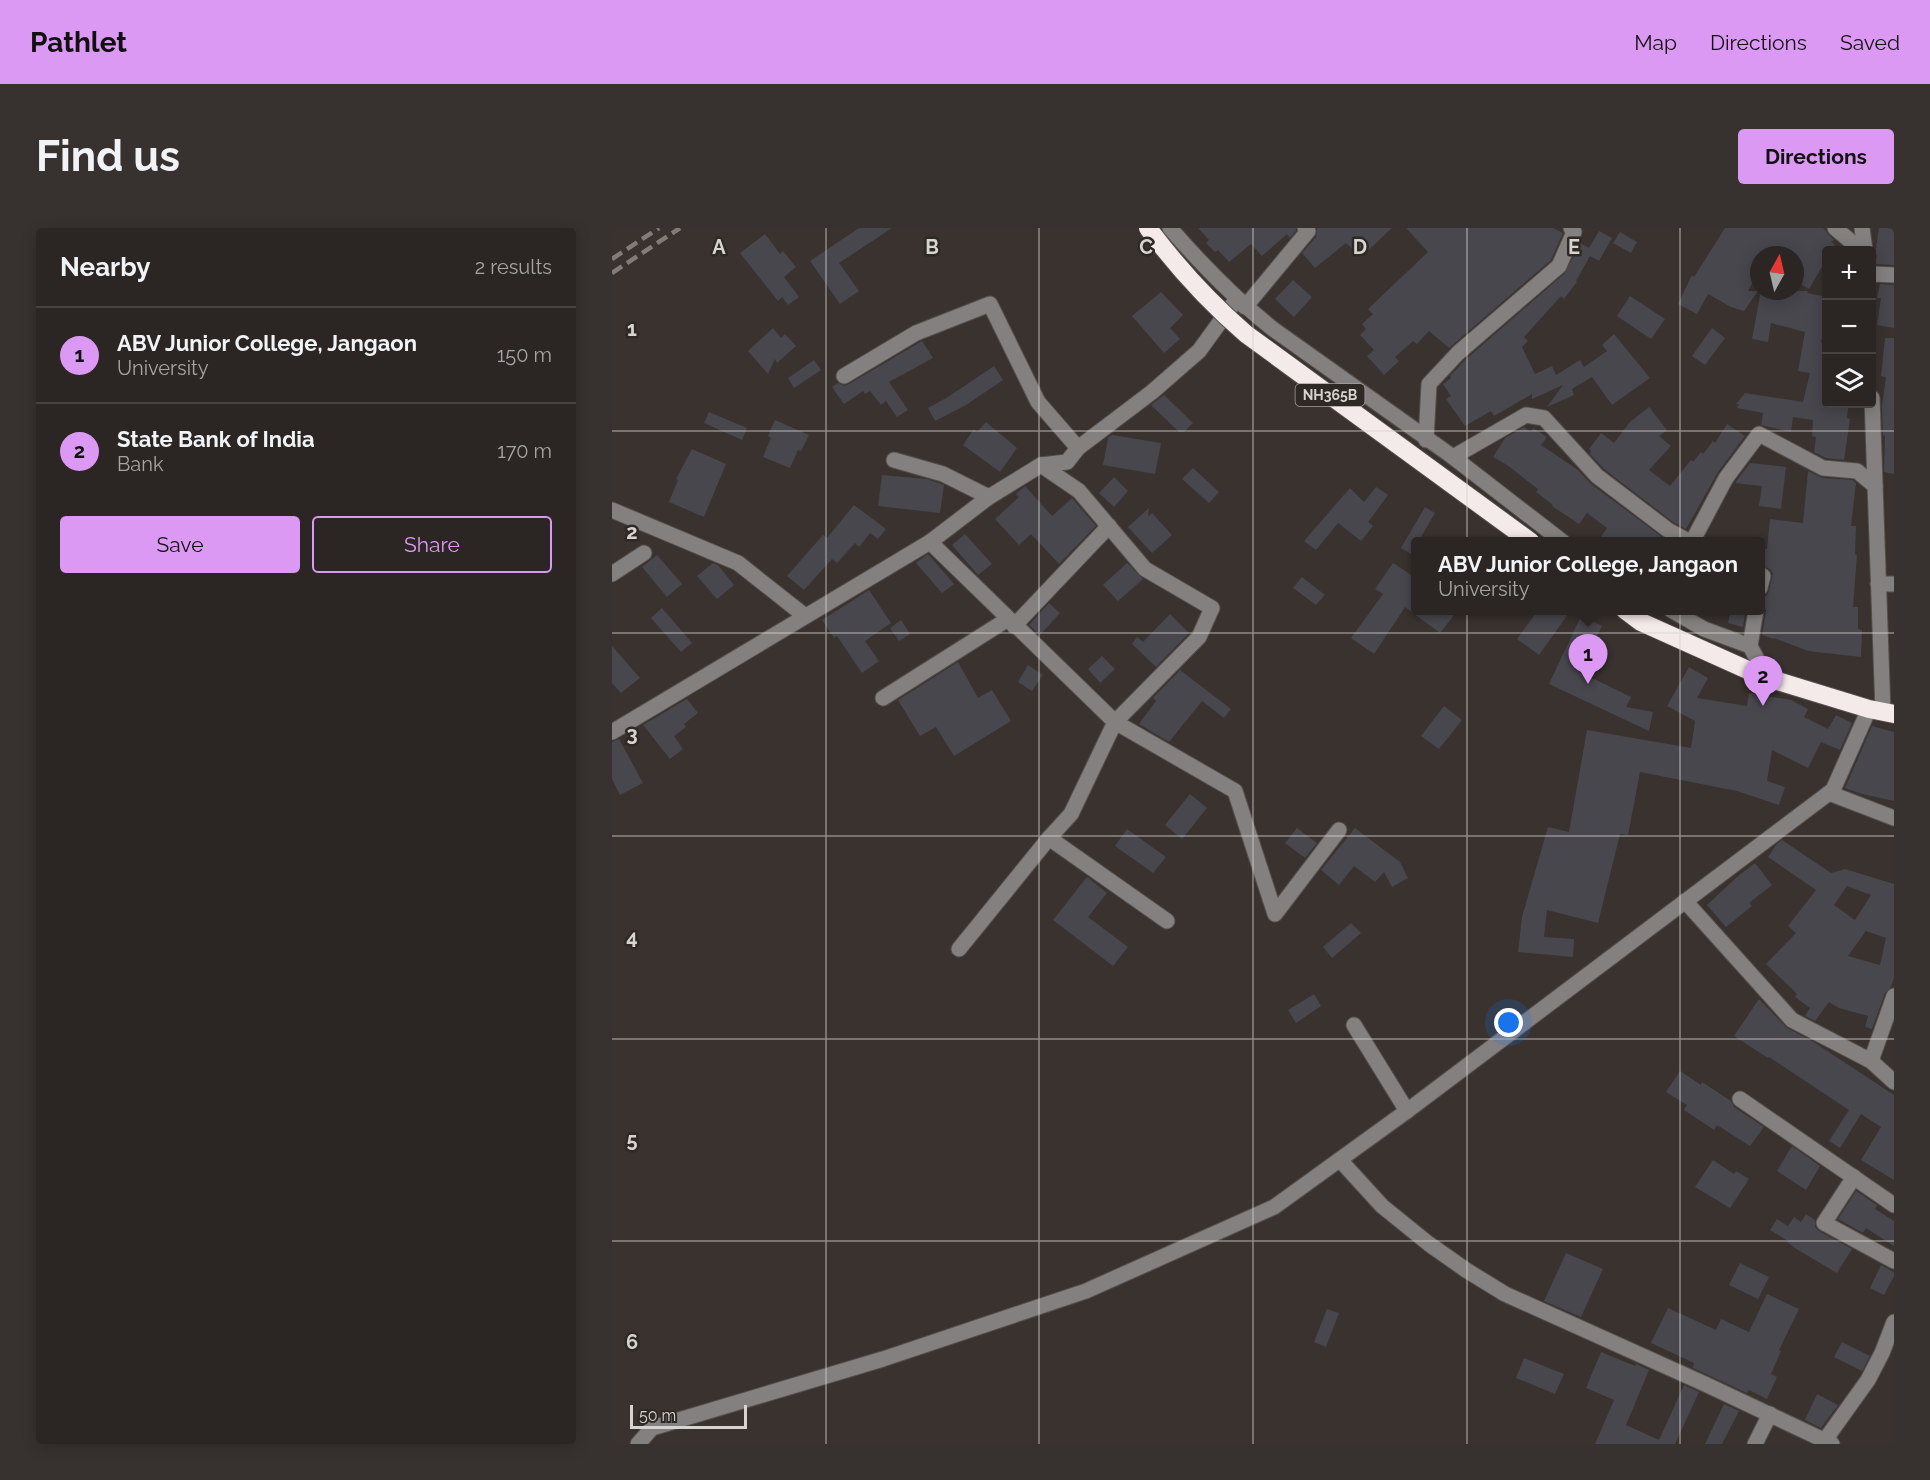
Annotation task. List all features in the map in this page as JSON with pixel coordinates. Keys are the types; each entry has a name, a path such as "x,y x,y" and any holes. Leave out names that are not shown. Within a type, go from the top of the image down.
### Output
{"highway":[{"name":"NH365B","path":"1148,228 1177,267 1222,313 1246,333 1524,537"},
{"path":"1632,615 1641,622 1761,676 1882,711"}],"street":[{"path":"1170,228 1202,265 1240,303 1426,440 1453,457 1557,537"},
{"path":"1426,440 1429,384 1458,353 1559,266 1574,232 1572,228"},
{"path":"1835,228 1858,246"},
{"path":"1862,228 1863,246"},
{"path":"612,732 930,542 988,496 1041,465 1067,462 1078,448 1152,392 1199,351 1308,229"},
{"path":"1876,275 1893,277"},
{"path":"844,376 916,333 990,304 1038,402 1078,448"},
{"path":"638,1444 652,1428 883,1359 1086,1291 1274,1207 1407,1111 1833,790 1882,711 1872,408"},
{"path":"1453,457 1526,415 1544,418 1597,476 1668,530 1681,537"},
{"path":"1694,537 1726,478 1759,434 1823,468 1857,471 1875,486"},
{"path":"894,460 943,474 988,496"},
{"path":"959,949 1071,814 1115,722 1199,638 1212,608 1145,570 1079,491 1041,465"},
{"path":"612,510 738,563 805,616"},
{"path":"883,698 1011,622 1109,526"},
{"path":"930,542 1115,722 1235,791 1275,914 1339,830"},
{"path":"612,574 644,553"},
{"path":"1878,584 1894,584"},
{"path":"1680,615 1704,629 1750,646"},
{"path":"1755,615 1750,646 1758,661 1761,676"},
{"path":"1829,793 1894,818"},
{"path":"1049,838 1167,921"},
{"path":"1685,901 1792,1020 1871,1061 1894,1082"},
{"path":"1871,1061 1894,996"},
{"path":"1354,1024 1407,1111"},
{"path":"1740,1099 1894,1205"},
{"path":"1340,1160 1382,1206 1429,1244 1505,1294 1828,1442 1868,1380 1894,1322"},
{"path":"1854,1177 1824,1223 1894,1261"},
{"path":"1755,1444 1770,1414"}],"building":[{"path":"859,228 892,228 839,263 859,291 840,304 810,261"},
{"path":"1198,228 1296,228 1296,231 1290,238 1287,234 1262,256 1251,244 1229,262 1218,250 1215,252 1206,243 1209,240"},
{"path":"1317,228 1392,228 1361,257 1346,243 1315,268 1302,253 1316,237"},
{"path":"1406,228 1553,228 1563,233 1551,260 1449,348 1429,331 1417,344 1413,341 1395,357 1399,361 1384,375 1367,356 1374,350 1360,335 1366,329 1362,324 1373,314 1368,309 1428,252"},
{"path":"1725,228 1823,228 1834,240 1831,242 1835,244 1822,246 1822,267 1809,289 1804,286 1804,246 1750,246 1750,288 1748,291 1750,291 1752,300 1744,311 1731,307 1708,294 1697,314 1678,304 1692,275 1694,277"},
{"path":"1879,228 1894,228 1894,265 1876,264"},
{"path":"1599,231 1612,238 1599,261 1590,256 1577,282 1564,299 1561,296 1524,337 1528,341 1522,347 1535,374 1552,366 1556,375 1580,360 1584,367 1607,351 1602,345 1614,334 1650,378 1612,405 1592,377 1572,389 1574,395 1547,407 1563,385 1532,399 1532,394 1494,416 1491,411 1465,426 1446,399 1451,396 1443,384 1451,378 1450,376 1465,360 1565,273 1580,243 1589,248"},
{"path":"1620,232 1637,242 1631,253 1613,243"},
{"path":"765,234 780,254 783,251 796,267 784,277 799,297 788,305 782,297 778,301 740,253"},
{"path":"1293,280 1312,297 1294,317 1275,299"},
{"path":"1880,284 1894,285 1894,328 1877,325 1881,298 1877,298"},
{"path":"1804,291 1822,296 1822,408 1848,408 1847,418 1850,419 1844,460 1826,458 1814,452 1816,437 1812,436 1813,420 1793,417 1791,432 1761,425 1763,413 1737,408 1739,404 1736,404 1745,393 1803,402 1810,373 1798,371 1805,332 1771,323 1768,342 1752,339 1759,300 1804,300"},
{"path":"1161,292 1183,315 1170,328 1180,339 1164,353 1132,316"},
{"path":"1630,296 1665,319 1651,339 1617,316"},
{"path":"773,328 781,338 785,334 796,346 777,363 775,359 768,374 748,351"},
{"path":"1712,328 1725,338 1705,365 1692,356"},
{"path":"1885,338 1894,338 1894,474 1884,472 1885,436 1883,435 1882,406 1886,377 1881,376"},
{"path":"922,341 933,358 889,382 908,410 897,417 886,401 881,405 870,391 865,394 863,391 844,404 832,387 838,383 844,386 849,384"},
{"path":"814,360 821,370 794,388 788,378"},
{"path":"994,366 1003,380 966,405 935,421 928,408"},
{"path":"1164,395 1193,423 1184,432 1179,432 1151,405"},
{"path":"1649,407 1667,430 1659,436 1671,446 1649,470 1670,486 1691,460 1693,462 1701,452 1703,454 1713,441 1715,443 1727,424 1745,436 1718,472 1686,529 1673,522 1604,469 1590,454 1589,449 1601,433 1614,443 1630,422"},
{"path":"709,412 747,428 742,440 704,423"},
{"path":"775,420 809,435 801,451 798,450 790,468 763,457"},
{"path":"986,422 1017,448 1000,472 963,445 974,429 977,432"},
{"path":"1524,427 1531,432 1533,428 1547,437 1541,445 1578,470 1591,484 1662,537 1601,537 1607,528 1587,513 1579,524 1552,506 1536,492 1538,489 1493,457 1505,438"},
{"path":"1112,435 1161,443 1155,474 1103,465 1108,438"},
{"path":"692,449 726,464 704,517 669,502 678,480 676,479"},
{"path":"1750,463 1786,467 1781,509 1759,506 1762,486 1735,483"},
{"path":"1193,468 1219,492 1209,503 1182,479"},
{"path":"1808,471 1822,478 1853,480 1856,483 1851,526 1856,526 1855,554 1857,555 1853,607 1858,607 1858,629 1862,630 1861,657 1808,651 1762,635 1766,611 1765,596 1769,591 1773,574 1770,569 1765,567 1765,549 1767,549 1770,519 1803,523"},
{"path":"882,475 927,479 944,485 940,513 878,506"},
{"path":"1114,477 1128,491 1114,507 1099,493"},
{"path":"1025,486 1052,516 1072,498 1096,526 1059,564 1031,534 1019,545 995,519 1019,497 1016,494"},
{"path":"1376,487 1388,495 1368,522 1373,526 1361,541 1338,523 1316,550 1304,541 1350,488 1364,502"},
{"path":"854,505 886,529 878,539 870,533 859,547 855,543 837,563 832,559 804,590 787,576 823,535 827,538"},
{"path":"1425,507 1435,513 1421,537 1411,537 1411,554 1401,548"},
{"path":"1149,508 1148,517 1152,513 1172,535 1152,553 1128,527"},
{"path":"965,534 992,564 978,575 952,545"},
{"path":"928,554 954,584 942,593 916,563"},
{"path":"657,555 682,584 667,597 642,567"},
{"path":"713,563 718,565 734,585 717,599 697,576"},
{"path":"1127,563 1143,579 1118,601 1103,585"},
{"path":"1393,563 1411,575 1411,611 1405,607 1374,654 1351,638 1383,594 1375,589"},
{"path":"1302,577 1325,595 1316,605 1293,588"},
{"path":"869,590 891,623 865,641 879,661 862,673 837,636 834,638 822,620"},
{"path":"1049,603 1060,613 1040,635 1029,625"},
{"path":"662,608 692,643 681,652 651,618"},
{"path":"1170,614 1189,633 1156,667 1132,644 1137,637 1143,642"},
{"path":"1416,615 1454,615 1440,633"},
{"path":"1534,615 1567,615 1539,655 1517,639"},
{"path":"1730,615 1745,615 1743,627 1728,623"},
{"path":"1581,616 1602,626 1585,662 1592,666 1588,676 1631,697 1626,707 1653,712 1649,731 1549,684"},
{"path":"901,620 910,634 899,641 890,628"},
{"path":"612,646 640,678 621,693 612,683"},
{"path":"1102,656 1115,669 1100,683 1088,669"},
{"path":"958,662 978,698 992,690 1011,721 954,756 936,727 920,736 898,700"},
{"path":"1028,665 1043,675 1032,691 1018,682"},
{"path":"1689,667 1708,678 1697,698 1747,706 1749,693 1791,700 1808,709 1804,717 1828,729 1836,715 1852,723 1840,750 1821,742 1808,768 1772,750 1767,781 1785,787 1779,805 1737,791 1640,772 1628,835 1620,834 1598,923 1547,910 1544,937 1574,939 1573,957 1518,952 1522,917 1548,827 1569,832 1587,730 1691,748 1695,721 1667,706"},
{"path":"1180,670 1231,709 1224,718 1202,701 1169,742 1139,724 1156,701 1153,698"},
{"path":"687,699 698,713 684,724 686,727 674,736 683,749 670,759 643,725"},
{"path":"1444,706 1462,720 1439,749 1421,736"},
{"path":"1872,726 1894,732 1894,801 1845,788"},
{"path":"619,739 643,783 620,795 612,779 612,742"},
{"path":"1190,794 1207,808 1182,839 1165,825"},
{"path":"1297,828 1317,843 1305,858 1285,843"},
{"path":"1355,828 1400,862 1408,878 1392,887 1384,872 1375,882 1354,866 1339,885 1321,870"},
{"path":"1127,829 1166,857 1153,873 1115,846"},
{"path":"1782,840 1831,873 1845,869 1894,884 1894,978 1891,987 1885,993 1872,1029 1865,1027 1868,1016 1839,1008 1829,1002 1815,1021 1805,1016 1810,1008 1795,997 1797,994 1766,964 1796,933 1788,926 1816,890 1768,857","holes":["1847,886 1871,895 1855,920 1834,905","1866,931 1886,938 1880,965 1848,956"]},
{"path":"1755,863 1772,885 1749,903 1752,906 1726,927 1707,905"},
{"path":"1087,877 1107,893 1088,917 1128,947 1113,966 1053,920"},
{"path":"1351,923 1361,933 1332,958 1323,947"},
{"path":"1314,994 1321,1006 1296,1023 1288,1010"},
{"path":"1759,999 1787,1028 1812,1041 1894,1095 1894,1180 1861,1160 1881,1127 1861,1114 1840,1148 1829,1141 1849,1110 1734,1036"},
{"path":"1680,1071 1731,1101 1734,1107 1764,1127 1750,1146 1717,1125 1714,1130 1684,1110 1687,1105 1666,1092"},
{"path":"1792,1146 1820,1166 1806,1190 1777,1171"},
{"path":"1713,1160 1734,1174 1736,1171 1749,1179 1730,1208 1695,1187"},
{"path":"1856,1191 1877,1205 1875,1209 1894,1221 1894,1246 1866,1228 1863,1233 1838,1219"},
{"path":"1806,1214 1815,1220 1815,1227 1819,1231 1852,1249 1837,1273 1770,1230 1777,1219 1788,1226 1794,1217 1801,1222"},
{"path":"1566,1253 1603,1269 1581,1317 1544,1301"},
{"path":"1740,1263 1769,1277 1758,1299 1729,1285"},
{"path":"1881,1265 1894,1272 1884,1295 1870,1288"},
{"path":"1767,1294 1799,1309 1779,1350 1781,1351 1771,1374 1777,1377 1767,1399 1749,1390 1747,1393 1693,1368 1694,1363 1651,1343 1668,1308 1716,1330 1721,1319 1749,1332"},
{"path":"1327,1309 1339,1313 1326,1347 1314,1342"},
{"path":"1842,1342 1870,1356 1862,1371 1834,1357"},
{"path":"1601,1352 1649,1370 1626,1425 1659,1440 1684,1385 1699,1392 1675,1444 1595,1444 1614,1400 1586,1388"},
{"path":"1524,1358 1564,1374 1555,1394 1516,1378"},
{"path":"1817,1394 1838,1405 1821,1428 1805,1420"},
{"path":"1724,1404 1739,1411 1722,1444 1705,1444"}],"railway":[{"path":"612,259 659,228"},
{"path":"612,273 680,228"}],"place":[{"name":"ABV Junior College, Jangaon","path":"1588,684"},
{"name":"State Bank of India","path":"1763,706"}]}
